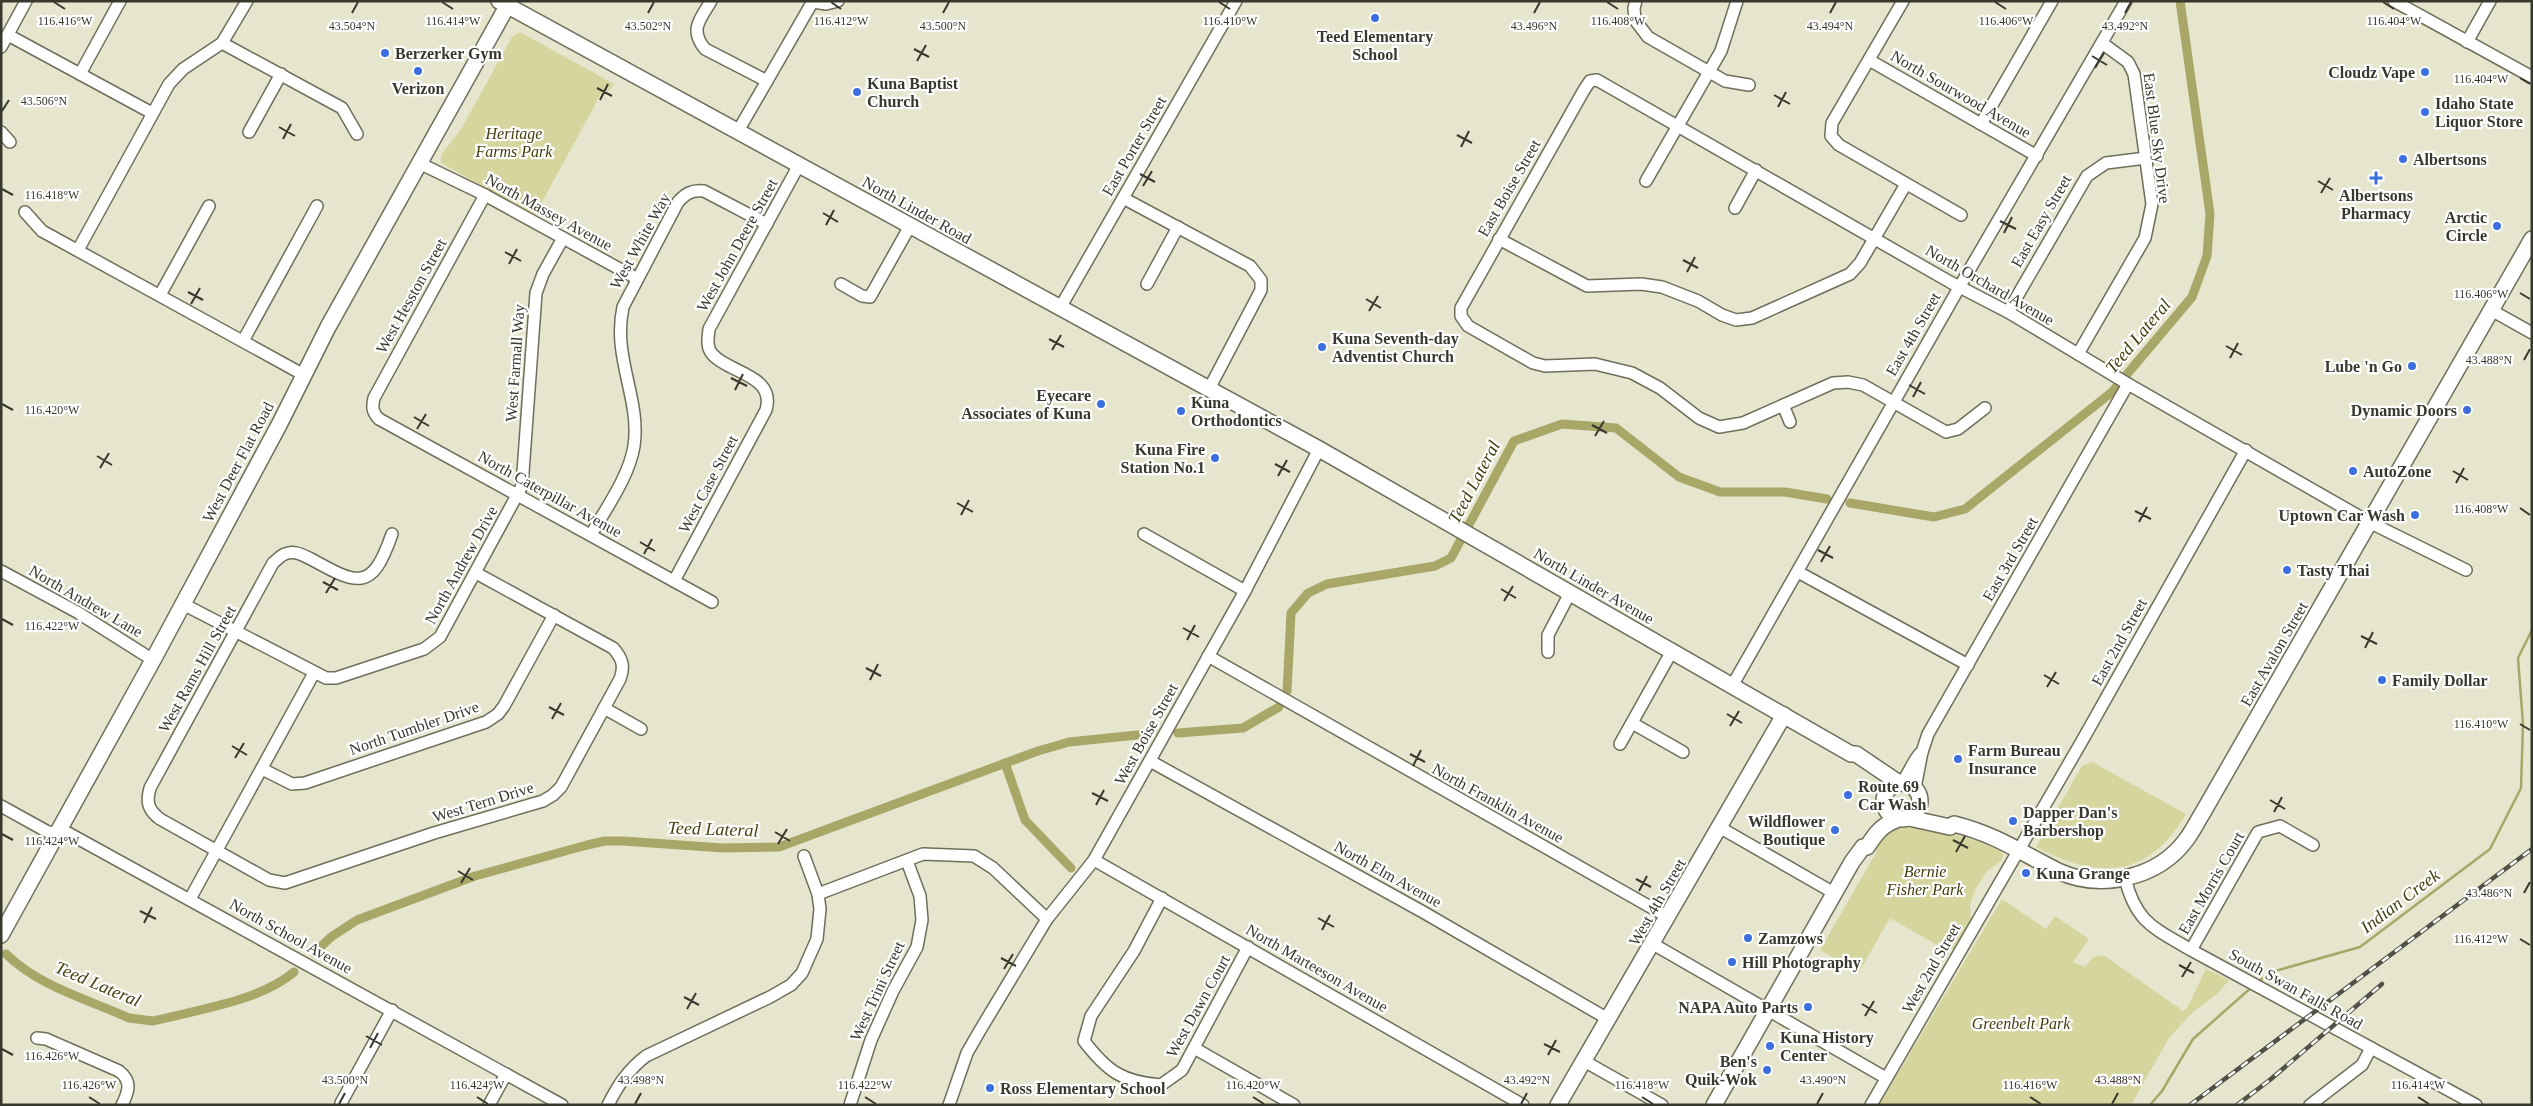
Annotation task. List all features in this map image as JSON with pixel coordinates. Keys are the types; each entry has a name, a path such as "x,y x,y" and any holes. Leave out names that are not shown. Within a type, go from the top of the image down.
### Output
{"main road":[{"name":"North Linder Road","path":"505,3 1319,449"},
{"name":"West Deer Flat Road","path":"1,935 153,660 505,3"},
{"name":"East Avalon Street","path":"2125,878 2160,864 2186,840 2532,240"},
{"name":"North Linder Avenue","path":"1319,449 1851,754 1856,754 1909,788 1931,811 1952,819 1954,824"},
{"name":"West 4th Street","path":"1558,1105 1784,715"},
{"name":"North Linder Avenue","path":"1851,754 1853,761 1879,783 1884,801"},
{"path":"1714,1105 1834,893 1863,847 1861,844 1884,801 1888,789 1909,788 1918,811 1904,818 1884,824 1877,831 1867,848 1863,847"},
{"path":"1884,801 1889,814 1904,818"},
{"name":"North Linder Avenue","path":"1904,818 1950,826 1954,824 1990,834 2060,871 2078,877 2097,881 2125,878"}],"street":[{"path":"1,46 26,1"},
{"path":"80,74 120,1"},
{"path":"78,250 152,114 176,75 222,43 248,1"},
{"path":"711,1 696,27 696,33 705,48 767,81"},
{"path":"738,132 813,2 826,4 838,1"},
{"name":"East Porter Street","path":"1060,308 1236,1"},
{"path":"1636,1 1634,8 1636,20 1648,37 1708,72 1734,84 1749,85"},
{"path":"1646,181 1727,36 1738,1"},
{"path":"1903,1 1832,124 1831,136 1839,145 1961,216"},
{"path":"1981,124 2052,1"},
{"name":"East 4th Street","path":"1732,686 1892,403 2126,1"},
{"path":"2394,1 2532,77"},
{"path":"2467,42 2490,1"},
{"path":"8,35 152,114"},
{"path":"222,43 342,108 357,134"},
{"name":"East Blue Sky Drive","path":"2078,354 2145,238 2152,204 2134,74 2128,62 2102,43"},
{"name":"North Sourwood Avenue","path":"1869,60 2036,156"},
{"path":"249,132 281,74"},
{"name":"North Orchard Avenue","path":"1594,80 1605,84 2008,312 2124,382 2370,522 2466,570"},
{"name":"East Boise Street","path":"1594,80 1584,90 1462,303 1461,316 1468,326 1533,362 1545,366 1595,364 1632,372 1660,388 1699,418 1719,427 1743,423 1783,406"},
{"path":"1,132 10,142"},
{"name":"East Easy Street","path":"2008,312 2087,176 2106,163 2146,158"},
{"name":"North Massey Avenue","path":"419,163 485,195 636,278"},
{"name":"West John Deere Street","path":"768,403 765,389 756,380 713,355 707,342 709,329 799,165"},
{"path":"1735,208 1756,170"},
{"path":"1499,239 1578,283 1596,287 1641,284 1662,287 1681,293 1722,315 1736,320 1752,318 1850,274 1860,263 1906,184"},
{"name":"West White Way","path":"591,535 626,471 634,447 634,421 618,333 623,307 636,278 678,202 689,192 704,191 767,224"},
{"name":"West Hesston Street","path":"374,414 372,408 374,398 485,195"},
{"path":"1123,198 1250,266 1261,280 1261,290 1209,389"},
{"path":"160,295 209,206"},
{"path":"243,341 317,206"},
{"path":"26,212 42,231 304,375"},
{"path":"841,284 862,296 870,297 910,226"},
{"path":"1147,284 1178,227"},
{"name":"West Farmall Way","path":"518,495 524,476 536,293 543,274 563,238"},
{"path":"2491,310 2532,333"},
{"path":"1790,422 1783,406 1833,383 1848,382 1863,385 1946,432 1958,429 1985,408"},
{"name":"East 3rd Street","path":"1909,788 1928,734 2124,382"},
{"name":"West Case Street","path":"674,581 768,403"},
{"name":"North Caterpillar Avenue","path":"374,414 379,419 712,602"},
{"name":"West Boise Street","path":"949,1105 968,1053 1047,918 1094,860 1245,590 1319,449"},
{"name":"East 2nd Street","path":"2020,849 2246,450"},
{"name":"North Andrew Drive","path":"183,604 314,673 326,678 336,678 434,644 440,637 518,495"},
{"name":"West Rams Hill Street","path":"217,851 160,819 152,812 148,805 150,788 273,563 284,554 298,552 344,577 360,579 370,575 377,568 392,534"},
{"path":"1144,534 1245,590"},
{"name":"North Andrew Lane","path":"1,570 78,612 153,660"},
{"path":"1798,572 1968,665"},
{"path":"476,573 554,615"},
{"path":"1548,652 1548,635 1570,593"},
{"name":"West Tern Drive","path":"217,851 269,880 284,882 434,833 543,801 553,795 561,787 623,670 621,656 613,648 554,615"},
{"name":"North Tumbler Drive","path":"262,769 292,784 305,783 486,722 498,714 504,706 554,615"},
{"path":"1620,744 1672,651"},
{"name":"North Franklin Avenue","path":"1208,656 1668,917"},
{"path":"190,899 314,673"},
{"path":"604,708 641,729"},
{"path":"1632,723 1683,752"},
{"name":"North Elm Avenue","path":"1150,761 1423,912 1608,1019"},
{"name":"North School Avenue","path":"1,806 48,832 68,833 562,1105"},
{"name":"East Morris Court","path":"2191,950 2258,832 2280,826 2313,845"},
{"path":"1720,828 1834,893"},
{"name":"West 2nd Street","path":"1871,1105 2020,849"},
{"path":"818,894 924,854 974,856 993,868 1047,918"},
{"path":"608,1105 622,1079 633,1066 646,1056 770,997 791,984 809,961 817,939 820,909 818,894 804,856"},
{"name":"West Trini Street","path":"850,1105 871,1040 893,991 917,947 922,920 920,896 907,860"},
{"name":"North Marteeson Avenue","path":"1094,860 1523,1105"},
{"name":"South Swan Falls Road","path":"2125,878 2130,896 2150,925 2191,950 2476,1105"},
{"name":"West Dawn Court","path":"1162,898 1134,951 1091,1016 1084,1041 1102,1064 1136,1083 1161,1086 1182,1070 1248,947"},
{"path":"1653,944 1886,1078"},
{"path":"341,1103 392,1010"},
{"path":"37,1038 119,1071 128,1080 128,1093 122,1105"},
{"path":"1194,1048 1294,1105"},
{"path":"2310,1105 2362,1065 2371,1048"},
{"path":"1584,1061 1662,1105"},
{"path":"489,1105 506,1074"}],"green space":[{"name":"Heritage Farms Park","path":"520,32 614,84 610,90 602,92 535,215 441,163 441,155 461,129 512,37"},
{"path":"2092,762 2186,814 2171,835 2155,851 2138,862 2120,867 2101,868 2080,865 2036,847 2082,766"},
{"name":"Bernie Fisher Park","path":"1899,828 1925,829 1965,837 2002,852 2003,856 2000,862 1986,872 1974,892 1970,905 1971,919 1953,949 1949,947 1944,949 1890,918 1859,972 1820,950 1876,853 1881,840 1887,834"},
{"name":"Greenbelt Park","path":"2002,899 2046,929 2055,916 2089,939 2073,962 2085,967 2093,958 2105,956 2183,1011 2187,1008 2206,969 2229,980 2218,993 2193,1012 2169,1038 2131,1105 1879,1105"}],"waterway":[{"name":"Teed Lateral","path":"1850,503 1934,517 1965,509 2112,392 2192,297 2207,256 2210,214 2180,1"},
{"name":"Teed Lateral","path":"1287,691 1291,613 1308,593 1327,584 1435,566 1451,558 1514,441 1562,424 1616,428 1679,477 1720,492 1785,492 1827,499"},
{"name":"Indian Creek","path":"2257,983 2268,973 2360,947 2490,849 2521,788 2523,724 2518,658 2532,630"},
{"name":"Teed Lateral","path":"1178,733 1243,728 1279,707"},
{"name":"Teed Lateral","path":"314,953 331,937 357,920 475,876 587,845 605,841 623,841 723,848 779,847 1038,751 1069,742 1147,734"},
{"path":"1005,763 1025,820 1071,868"},
{"name":"Teed Lateral","path":"6,954 34,975 64,991 129,1018 153,1021 246,997 280,982 294,972"},
{"name":"Indian Creek","path":"2150,1105 2162,1091 2193,1039 2253,986"}],"railway":[{"path":"2190,1105 2532,849"},
{"path":"2237,1105 2271,1079 2382,984"}],"place":[{"name":"Teed Elementary School","path":"1375,18"},
{"name":"Berzerker Gym","path":"385,53"},
{"name":"Verizon","path":"418,71"},
{"name":"Cloudz Vape","path":"2425,72"},
{"name":"Kuna Baptist Church","path":"857,92"},
{"name":"Idaho State Liquor Store","path":"2425,112"},
{"name":"Albertsons","path":"2403,159"},
{"name":"Albertsons Pharmacy","path":"2376,178"},
{"name":"Arctic Circle","path":"2497,226"},
{"name":"Kuna Seventh-day Adventist Church","path":"1322,347"},
{"name":"Lube 'n Go","path":"2412,366"},
{"name":"Eyecare Associates of Kuna","path":"1101,404"},
{"name":"Dynamic Doors","path":"2467,410"},
{"name":"Kuna Orthodontics","path":"1181,411"},
{"name":"Kuna Fire Station No.1","path":"1215,458"},
{"name":"AutoZone","path":"2353,471"},
{"name":"Uptown Car Wash","path":"2415,515"},
{"name":"Tasty Thai","path":"2287,570"},
{"name":"Family Dollar","path":"2382,680"},
{"name":"Farm Bureau Insurance","path":"1958,759"},
{"name":"Route 69 Car Wash","path":"1848,795"},
{"name":"Dapper Dan's Barbershop","path":"2013,821"},
{"name":"Wildflower Boutique","path":"1835,830"},
{"name":"Kuna Grange","path":"2026,873"},
{"name":"Zamzows","path":"1748,938"},
{"name":"Hill Photography","path":"1732,962"},
{"name":"NAPA Auto Parts","path":"1808,1007"},
{"name":"Kuna History Center","path":"1770,1046"},
{"name":"Ben's Quik-Wok","path":"1767,1070"},
{"name":"Ross Elementary School","path":"990,1088"}]}
